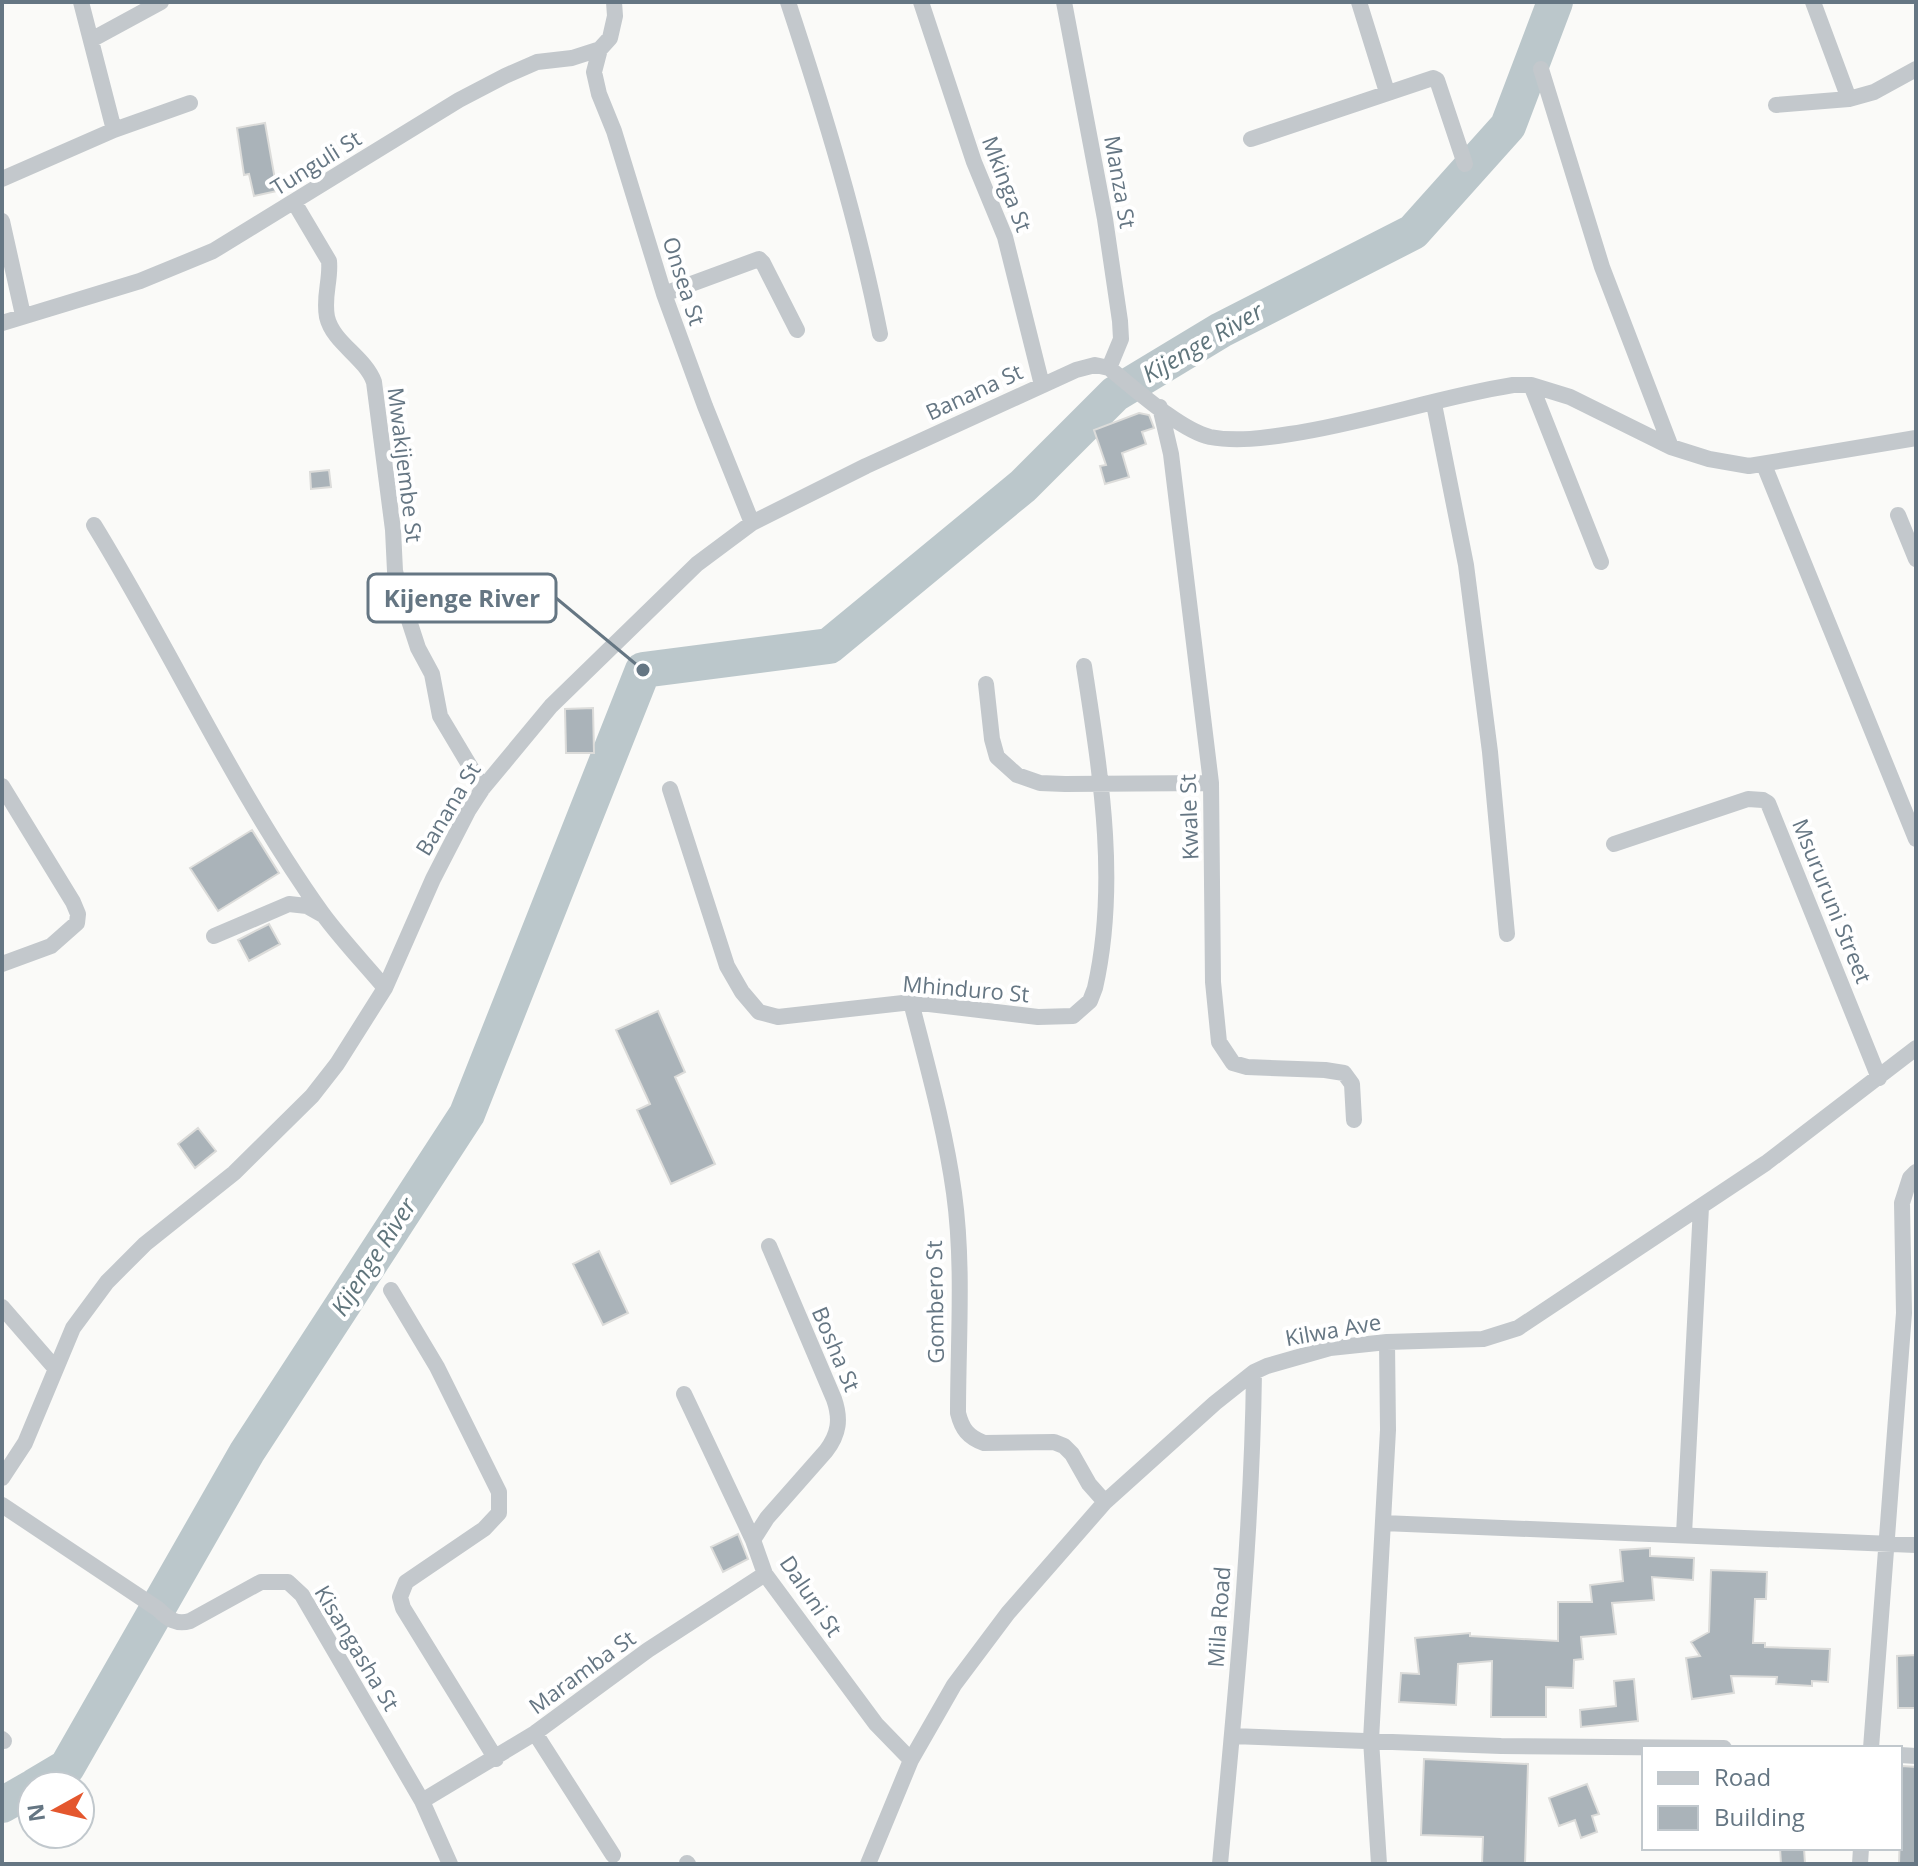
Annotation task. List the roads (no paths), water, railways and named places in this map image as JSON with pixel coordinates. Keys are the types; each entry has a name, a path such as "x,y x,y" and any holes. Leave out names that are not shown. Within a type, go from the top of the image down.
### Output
{"street":[{"path":"81,2 114,130"},
{"path":"91,40 161,2"},
{"path":"600,49 610,38 615,16 614,2"},
{"path":"788,2 866,265 880,334"},
{"name":"Mkinga St","path":"921,2 974,162 1005,237 1042,385"},
{"name":"Manza St","path":"1064,2 1105,219 1120,321 1121,339 1113,372"},
{"path":"1359,2 1387,92"},
{"path":"1813,2 1849,99"},
{"name":"Tunguli St","path":"2,323 140,281 213,251 459,100 537,62 572,58 600,49"},
{"name":"Onsea St","path":"600,49 594,72 599,94 614,131 664,294 752,523"},
{"path":"1541,69 1602,267 1671,447"},
{"path":"1776,105 1849,99 1874,92 1916,69"},
{"path":"1251,139 1433,78 1437,80 1465,164"},
{"path":"2,179 114,130 190,103"},
{"name":"Mwakijembe St","path":"294,202 329,261 325,289 331,327 370,372 374,382 392,518 395,571 402,599 418,648 432,674 440,716 483,788"},
{"path":"2,221 23,315"},
{"path":"664,294 759,259 797,330"},
{"name":"Banana St","path":"2,1478 25,1443 73,1328 107,1282 145,1244 234,1173 312,1096 346,1052 385,988 452,840 483,788 551,706 634,623 697,564 752,523 866,466 1076,370 1095,365 1113,372"},
{"path":"1113,372 1189,429 1209,437 1253,439 1321,429 1492,389 1531,385 1570,397 1671,447 1729,463 1764,465 1916,438"},
{"path":"1531,385 1601,562"},
{"path":"1434,404 1466,565 1490,752 1507,934"},
{"name":"Kwale St","path":"1160,407 1171,454 1211,783 1213,982 1219,1042 1233,1063 1247,1067 1344,1073 1352,1084 1354,1120"},
{"path":"1764,465 1916,839"},
{"path":"1898,515 1916,559"},
{"path":"94,525 235,773 324,916 385,988"},
{"name":"Mhinduro St","path":"670,789 727,966 742,992 759,1012 778,1017 911,1002 1064,1018 1073,1016 1090,1001 1098,974 1105,905 1102,783 1084,666"},
{"path":"986,684 997,757 1005,768 1017,775 1040,783 1211,783"},
{"path":"2,786 78,914 77,923 51,946 2,964"},
{"name":"Msururuni Street","path":"1614,844 1748,799 1768,803 1879,1078"},
{"path":"214,936 289,904 307,906 324,916"},
{"name":"Gombero St","path":"911,1002 932,1084 954,1196 960,1423 964,1431 984,1443 1046,1441 1064,1446 1105,1502"},
{"name":"Kilwa Ave","path":"868,1864 911,1760 954,1685 1008,1613 1105,1502 1254,1372 1330,1348 1387,1342 1483,1339 1505,1334 1531,1320 1766,1163 1916,1048"},
{"path":"1871,1746 1887,1542 1910,1313 1902,1203 1910,1178 1916,1172"},
{"path":"1684,1534 1701,1207"},
{"name":"Bosha St","path":"753,1540 767,1518 835,1440 838,1427 834,1399 769,1246"},
{"path":"391,1290 437,1367 499,1492 499,1513 484,1529 406,1582 400,1597 403,1608 496,1759"},
{"path":"2,1307 55,1368"},
{"path":"1379,1864 1371,1740 1388,1430 1387,1342"},
{"name":"Mila Road","path":"1220,1864 1253,1448 1254,1372"},
{"name":"Daluni St","path":"684,1394 753,1540 765,1574 876,1724 911,1760"},
{"name":"Kisangasha St","path":"2,1505 178,1623 190,1621 261,1582 288,1582 302,1595 422,1801 450,1864"},
{"path":"1383,1523 1916,1545"},
{"name":"Maramba St","path":"422,1801 496,1759 648,1650 765,1574"},
{"path":"535,1733 613,1855"},
{"path":"1232,1736 1501,1746 1642,1747"}],"waterway":[{"name":"Kijenge River","path":"62,1770 67,1767 247,1452 467,1114 643,670 829,646 1023,486 1115,394 1221,330 1413,232 1508,126 1555,2"},
{"name":"Kijenge River","path":"2,1805 16,1797"}],"place":[{"name":"Kijenge River","path":"643,670"}]}
